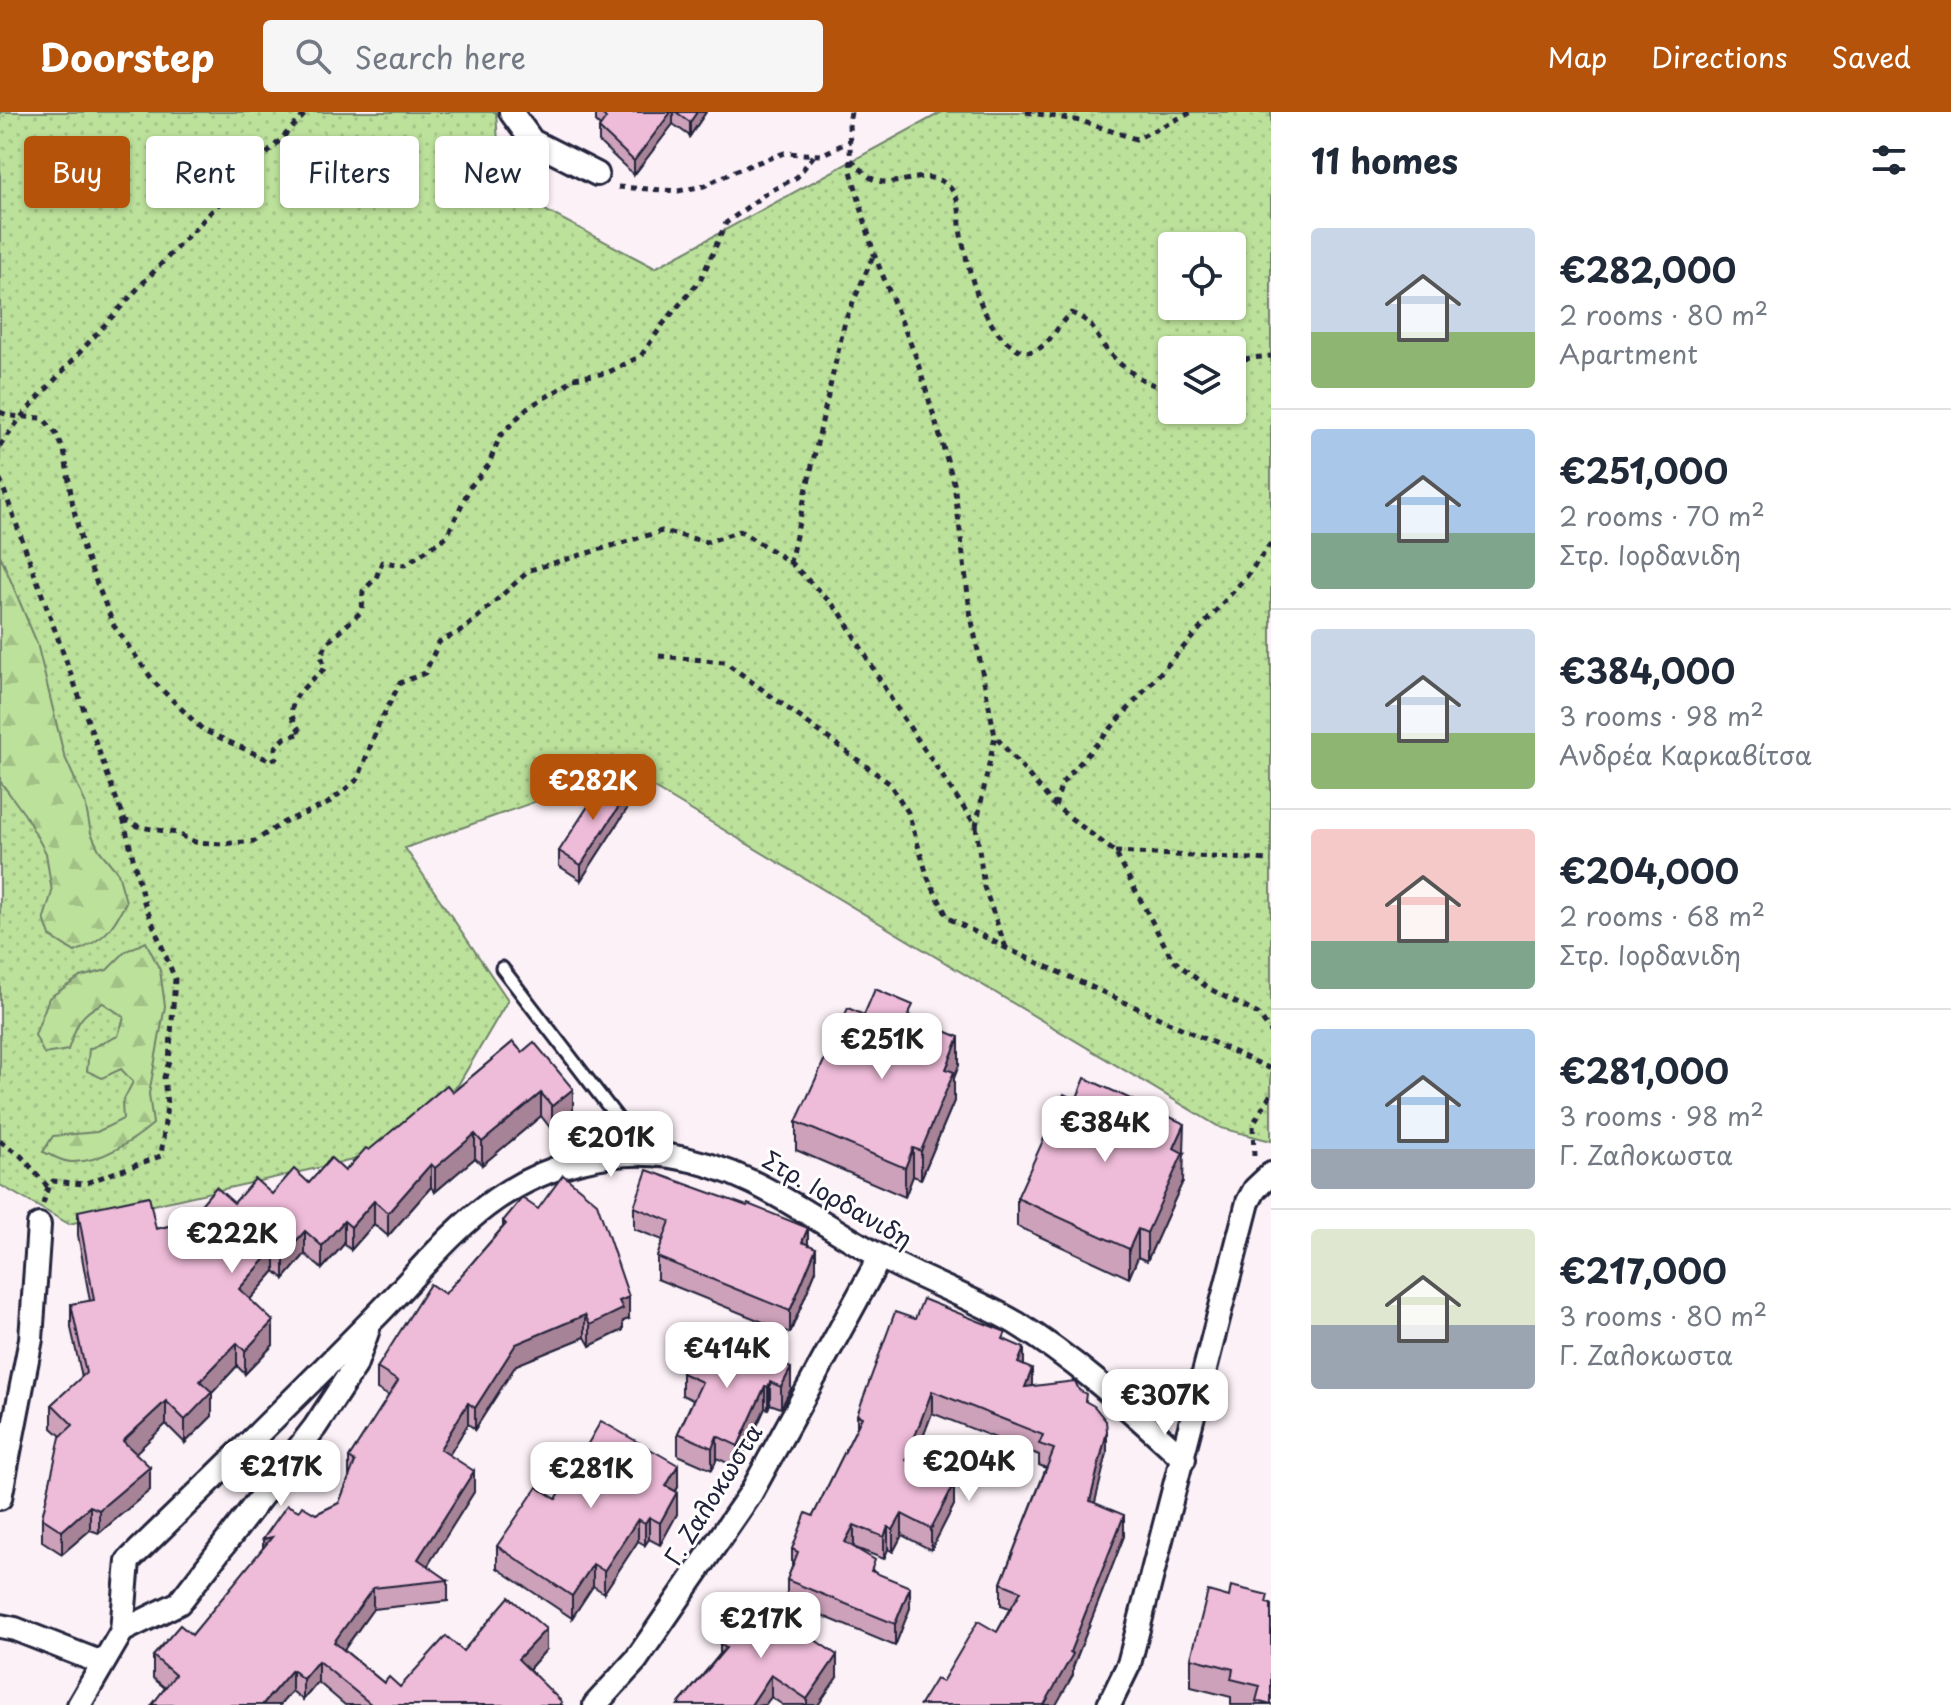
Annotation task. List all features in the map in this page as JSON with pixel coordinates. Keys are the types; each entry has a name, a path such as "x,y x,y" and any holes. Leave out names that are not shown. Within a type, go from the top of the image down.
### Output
{"street":[{"path":"511,112 532,141 597,174"},
{"name":"Στρ. Ιορδανιδη","path":"79,1705 122,1631 128,1561 468,1222 496,1199 534,1177 573,1163 602,1157 670,1155 724,1167 776,1192 880,1257 1013,1322 1058,1351 1103,1385 1184,1459"},
{"path":"1109,1705 1129,1664 1248,1202 1263,1181"},
{"path":"0,1498 31,1339 39,1225"},
{"name":"Γ. Ζαλοκωστα","path":"595,1705 636,1660 751,1493 880,1257"},
{"name":"Στρ. Ιορδανιδη","path":"122,1631 179,1603 315,1427 355,1366 371,1322"},
{"path":"0,1626 102,1663"}],"lane":[{"path":"502,968 645,1154"}],"path":[{"path":"0,446 21,417 140,286 307,112"},
{"path":"851,112 850,160 874,254 916,357 954,483 970,611 995,736 976,826 984,887 1006,948"},
{"path":"1026,112 1081,121 1136,139 1192,112"},
{"path":"597,174 610,184 626,189 678,191 704,186 784,153 821,155 850,141"},
{"path":"0,412 43,418 57,435 67,464 80,537 99,592 114,626 155,683 203,730 271,761 276,758 275,748 285,738 302,733 292,722 290,711 296,698 325,668 321,655 328,642 362,611 363,591 376,578 382,562 405,565 447,536 470,487 488,466 500,436 527,408 573,378 607,373 641,356 701,279 726,223 765,194 797,177 815,154"},
{"path":"850,160 872,179 884,182 932,177 956,195 974,286 997,332 1019,351 1031,352 1045,345 1059,323 1071,313 1084,317 1096,330 1106,349 1135,376 1158,385"},
{"path":"790,562 845,321 874,254"},
{"path":"1246,359 1271,356"},
{"path":"0,479 125,820 140,827 176,833 195,842 221,844 255,841 284,822 327,804 358,779 378,726 400,683 425,673 439,642 463,630 530,570 662,531 707,542 740,531 790,562 840,612 894,704 976,826"},
{"path":"1055,806 1062,783 1247,576 1271,543"},
{"path":"659,656 725,662 889,783 908,812 928,878 948,918 1006,948 1271,1069"},
{"path":"995,736 1055,806 1115,852 1172,959 1208,988 1258,1014 1271,1032"},
{"path":"39,1225 48,1187 53,1181 83,1184 161,1156 167,1105 164,1077 169,1062 175,979 144,902 120,807"},
{"path":"1115,852 1271,860"},
{"path":"1263,1181 1254,1158 1253,1124 1271,1094"},
{"path":"0,1141 21,1156 48,1187"}],"green space":[{"path":"0,112 496,112 498,136 435,136 435,208 541,208 655,268 942,112 1271,112 1271,1141 1221,1128 624,770 405,848 508,1000 458,1085 375,1155 69,1224 0,1185"},
{"path":"0,555 37,643 64,755 85,802 91,833 99,850 118,873 126,902 106,933 75,952 50,936 44,918 52,892 46,853 25,815 0,781"},
{"path":"146,942 160,970 165,1006 149,1094 153,1124 126,1143 84,1161 69,1162 43,1152 53,1136 97,1132 123,1119 122,1103 133,1082 121,1069 102,1078 87,1071 89,1049 118,1036 124,1017 103,1003 80,1022 68,1050 44,1054 35,1035 49,998 80,977 107,970 126,951"}],"building":[{"path":"600,112 671,112 634,161 599,128 606,118"},
{"path":"676,112 697,112 690,122"},
{"path":"605,780 627,794 581,865 559,851"},
{"path":"875,989 913,1005 908,1015 959,1037 946,1069 954,1072 921,1151 913,1148 905,1168 796,1122 848,1008 864,1015"},
{"path":"513,1042 522,1052 534,1042 573,1089 552,1106 541,1093 482,1142 475,1134 435,1168 431,1164 388,1213 374,1201 351,1227 344,1221 322,1246 305,1231 284,1255 275,1248 239,1289 273,1321 245,1351 237,1343 200,1381 212,1392 185,1420 166,1401 123,1441 150,1467 99,1510 90,1506 62,1531 42,1518 60,1437 73,1425 52,1404 86,1373 71,1304 94,1300 78,1211 149,1196 156,1229 186,1222 216,1187 234,1203 255,1179 272,1194 294,1169 309,1183 331,1158 345,1171 366,1148 369,1150 447,1085 453,1092"},
{"path":"1085,1078 1185,1124 1174,1148 1183,1153 1147,1233 1138,1229 1129,1249 1017,1198 1064,1094 1076,1100"},
{"path":"647,1170 808,1228 802,1242 816,1248 790,1311 657,1257 670,1221 634,1207"},
{"path":"563,1175 597,1203 629,1297 619,1301 623,1309 590,1325 585,1315 516,1344 475,1408 468,1403 440,1449 474,1471 418,1559 448,1580 373,1588 334,1642 384,1683 389,1677 400,1687 446,1636 463,1651 509,1597 546,1629 518,1659 562,1702 559,1705 372,1705 318,1661 303,1679 292,1670 262,1705 152,1705 175,1675 153,1656 180,1625 192,1635 272,1537 263,1539 287,1505 299,1511 302,1506 316,1514 339,1503 355,1462 349,1458 398,1381 377,1368 430,1284 445,1294 506,1224 503,1221 522,1198 538,1209"},
{"path":"923,1299 1006,1332 1003,1339 1024,1348 1018,1363 1032,1369 1025,1387 1075,1381 1079,1390 1086,1394 1085,1401 1094,1406 1106,1421 1107,1431 1090,1501 1124,1515 1070,1652 1073,1654 1044,1705 920,1705 936,1679 942,1682 978,1621 997,1632 1021,1591 1001,1583 1054,1449 1039,1444 1043,1435 932,1391 906,1460 954,1484 931,1529 902,1514 893,1530 888,1527 884,1537 854,1525 845,1542 875,1560 871,1571 910,1587 895,1624 787,1580 798,1552 792,1549 806,1513 813,1516 862,1417 857,1415 895,1312 915,1319"},
{"path":"721,1336 791,1368 781,1387 770,1382 768,1387 765,1386 738,1446 717,1436 712,1448 678,1433 702,1382 682,1373 695,1344 714,1352"},
{"path":"601,1421 678,1465 666,1486 677,1492 660,1523 649,1517 645,1523 638,1519 604,1571 593,1564 572,1596 497,1546 537,1487 556,1499"},
{"path":"1231,1586 1268,1595 1266,1603 1271,1604 1271,1705 1256,1701 1260,1686 1231,1679 1233,1669 1191,1658 1208,1591 1229,1597"},
{"path":"752,1597 837,1655 807,1699 771,1675 751,1705 678,1705 726,1648 720,1644"}]}
